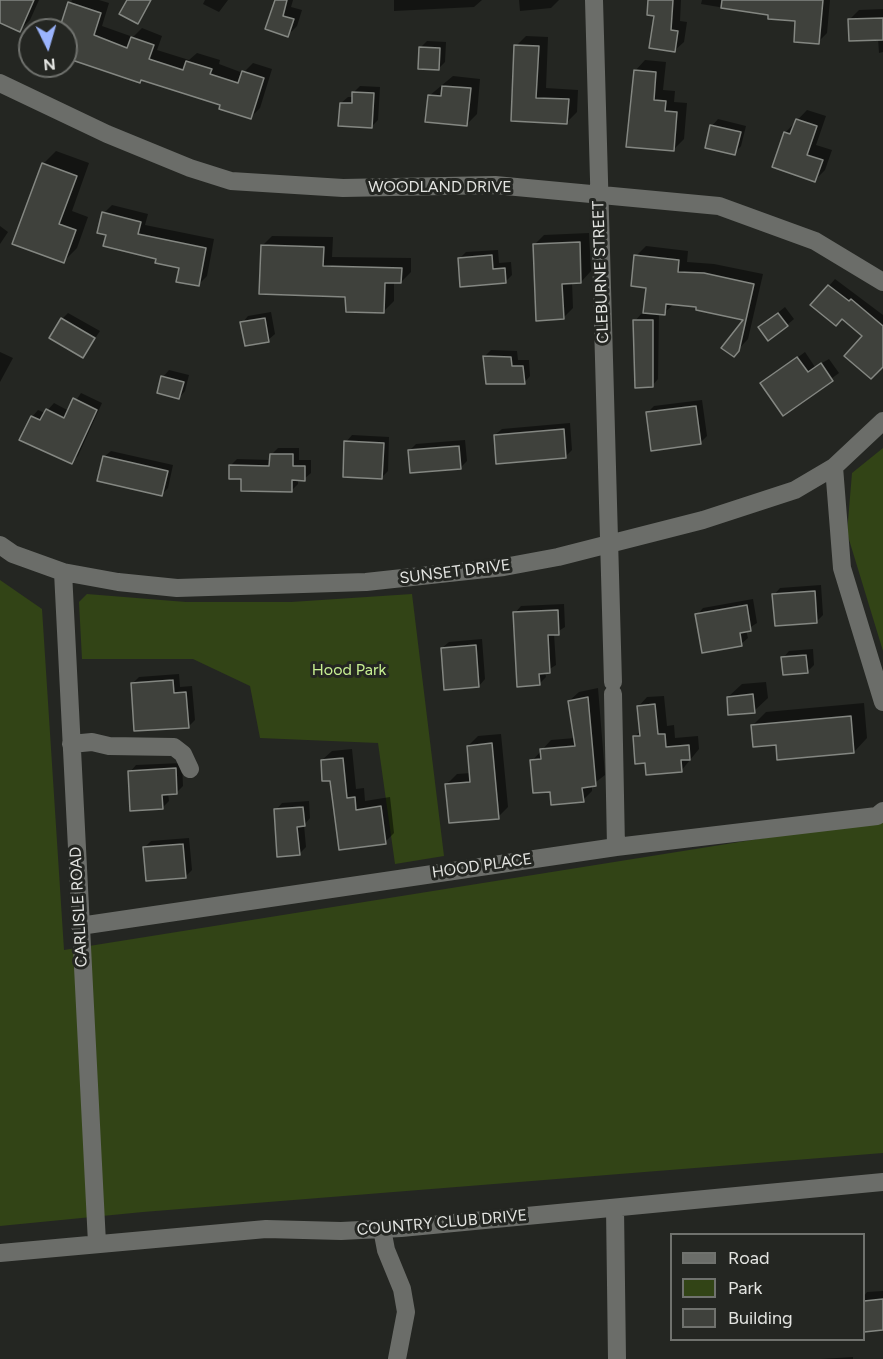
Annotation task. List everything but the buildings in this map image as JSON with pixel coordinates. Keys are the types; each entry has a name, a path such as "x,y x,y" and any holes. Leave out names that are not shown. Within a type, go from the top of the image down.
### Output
{"street":[{"name":"CLEBURNE STREET","path":"594,0 610,543 616,847"},
{"name":"WOODLAND DRIVE","path":"0,83 107,134 190,168 231,181 343,188 495,185 719,206 815,241 883,282"},
{"name":"SUNSET DRIVE","path":"0,545 13,554 63,572 117,582 177,588 366,582 504,567 558,557 748,507 795,490 834,467 883,421"},
{"path":"834,467 842,568 883,702"},
{"name":"CARLISLE ROAD","path":"63,572 97,1243"},
{"path":"71,744 92,742 109,746 174,747 183,754 190,769"},
{"name":"HOOD PLACE","path":"80,927 616,847 877,816 883,811"},
{"name":"COUNTRY CLUB DRIVE","path":"0,1253 266,1230 341,1231 382,1228 883,1182"},
{"path":"615,1208 618,1359"},
{"path":"382,1228 386,1250 402,1289 406,1312 397,1359"}],"green space":[{"path":"883,448 883,651 847,533 852,473"},
{"path":"0,580 42,609 64,950 883,819 883,1153 143,1212 0,1226"},
{"name":"Hood Park","path":"87,594 186,602 291,602 412,594 444,856 395,864 378,743 260,738 250,686 193,659 82,659 79,602"}]}
